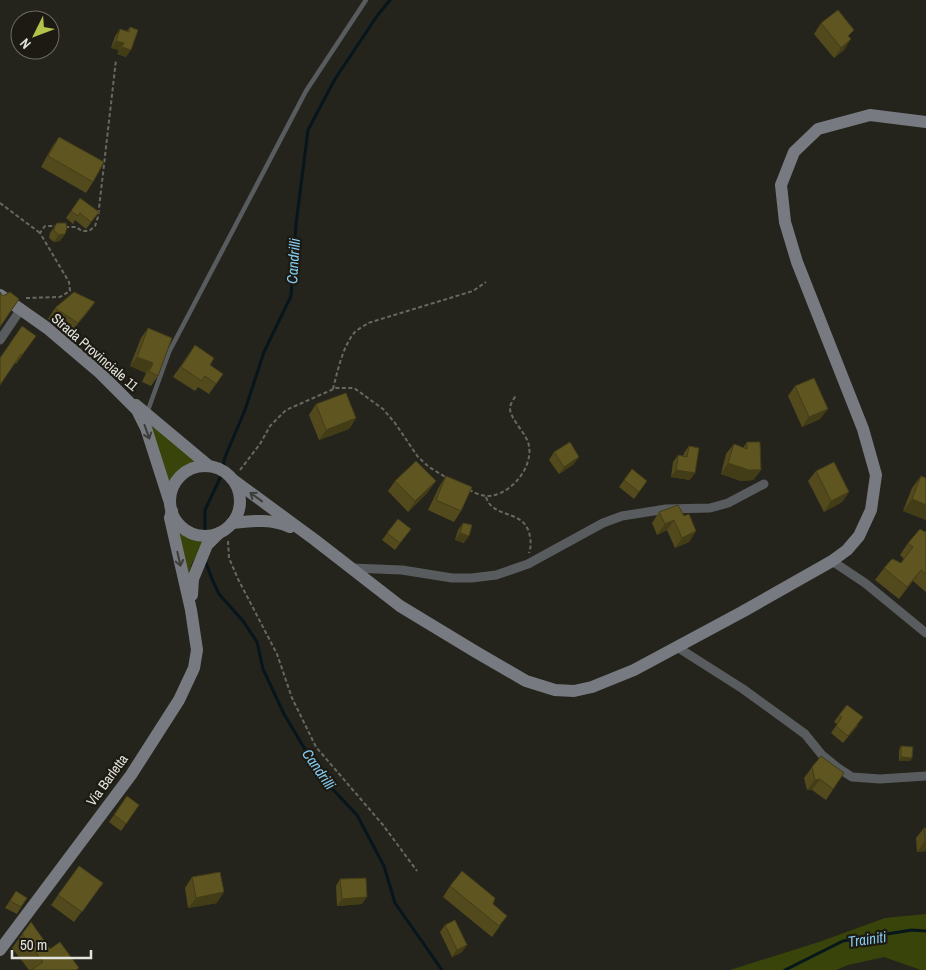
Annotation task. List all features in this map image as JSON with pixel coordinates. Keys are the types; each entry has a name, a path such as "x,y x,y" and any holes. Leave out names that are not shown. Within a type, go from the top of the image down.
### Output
{"street":[{"path":"121,392 221,472 311,537 400,606 526,681 555,690 574,691 592,687 634,670 832,561 847,550 859,536 872,510 876,476 863,429 797,262 785,222 782,185 794,152 818,130 870,115 926,122"},
{"name":"Strada Provinciale 11","path":"4,298 47,328 121,392 137,410 146,428 177,522 186,530 197,535 209,536 226,528 258,521 278,521 311,537"},
{"path":"0,340 21,309"},
{"name":"Strada Provinciale 11","path":"191,610 170,518 172,491 181,476 197,467 221,472"},
{"path":"191,610 193,579 207,545 226,528 238,513 240,502 238,490 221,472"},
{"path":"352,568 402,570 452,578 472,578 496,574 525,565 622,516 666,509 710,508 728,503 764,484"},
{"path":"832,561 864,583 926,633"},
{"name":"Via Barletta","path":"0,950 131,775 179,700 194,668 197,650 191,610"},
{"path":"677,647 743,689 805,734 822,755 852,776 880,779 926,776"}],"lane":[{"path":"146,412 169,352 306,91 366,0"}],"path":[{"path":"40,233 45,226 76,227 82,231 89,231 95,226 100,202 116,60"},
{"path":"0,203 40,233 69,282 70,291 60,296 4,298"},
{"path":"333,389 339,367 355,332 368,323 473,291 486,282"},
{"path":"221,472 260,444 270,426 286,410 333,389 354,388 382,409 395,423 418,457 429,467 451,480"},
{"path":"466,488 486,496 500,494 513,485 521,475 530,458 529,445 521,427 512,416 510,407 516,395"},
{"path":"486,496 488,503 497,510 522,520 529,531 532,547 525,565"},
{"path":"226,528 229,558 277,654 292,698 316,747 383,825 417,871"}],"green space":[{"path":"149,418 198,462 185,467 171,484 167,484"},
{"path":"176,526 191,538 205,541 191,565 187,582"},
{"path":"926,914 926,970 884,957 848,965 836,970 730,970 819,942 885,918"}],"building":[{"path":"838,10 854,30 848,36 851,39 841,48 821,23"},
{"path":"130,27 138,30 131,50 122,47 124,43 116,41 120,29 129,32"},
{"path":"59,137 104,162 93,182 48,156"},
{"path":"80,198 99,212 91,222 80,213 78,216 71,211"},
{"path":"57,223 66,223 65,234 59,235 54,231"},
{"path":"0,292 3,296 10,292 19,299 0,327"},
{"path":"74,292 95,302 78,323 55,308"},
{"path":"22,326 36,336 0,385 0,358"},
{"path":"148,328 172,338 158,376 149,372 153,363 137,357"},
{"path":"195,345 214,358 210,365 223,374 216,384 205,376 202,381 181,367"},
{"path":"814,378 828,409 809,417 795,386"},
{"path":"346,393 356,418 326,430 316,404"},
{"path":"570,442 579,457 564,467 554,452"},
{"path":"747,442 760,442 761,470 749,470 728,463 734,444 747,449"},
{"path":"689,446 699,448 695,473 676,470 678,455 687,457"},
{"path":"416,461 436,481 415,501 395,481"},
{"path":"834,462 849,492 831,501 816,471"},
{"path":"632,469 647,481 639,492 624,480"},
{"path":"446,476 472,487 461,511 436,500"},
{"path":"921,476 926,478 926,505 912,499"},
{"path":"678,505 684,516 689,514 696,531 682,538 674,520 665,524 659,512"},
{"path":"398,519 411,529 400,543 387,533"},
{"path":"463,523 472,525 469,536 460,533"},
{"path":"920,529 926,531 926,574 921,570 907,587 884,568 893,559 901,563 913,547 908,543"},
{"path":"847,705 863,717 848,736 836,726 842,717 839,715"},
{"path":"901,746 913,747 912,758 901,757"},
{"path":"821,756 844,773 833,789 820,779 815,780 812,767"},
{"path":"127,796 139,805 126,824 114,815"},
{"path":"924,828 926,828 926,841 925,841"},
{"path":"79,866 103,883 82,912 58,895"},
{"path":"462,871 495,898 493,904 507,916 499,926 450,886"},
{"path":"220,872 224,892 196,898 192,877"},
{"path":"366,878 367,897 342,899 340,879"},
{"path":"16,891 27,898 21,907 10,901"},
{"path":"455,920 467,945 457,950 445,925"},
{"path":"31,922 50,949 60,942 79,968 76,970 31,970 43,962 22,934"}],"waterway":[{"name":"Candrilli","path":"205,530 205,510 221,476 225,457 245,410 264,352 291,296 296,224 308,130 335,79 377,16 390,0"},
{"name":"Candrilli","path":"206,563 219,594 243,621 257,642 263,669 284,714 322,778 357,815 384,866 395,903 442,970"},
{"name":"Trainiti","path":"785,970 843,941 912,930 926,931"}]}
